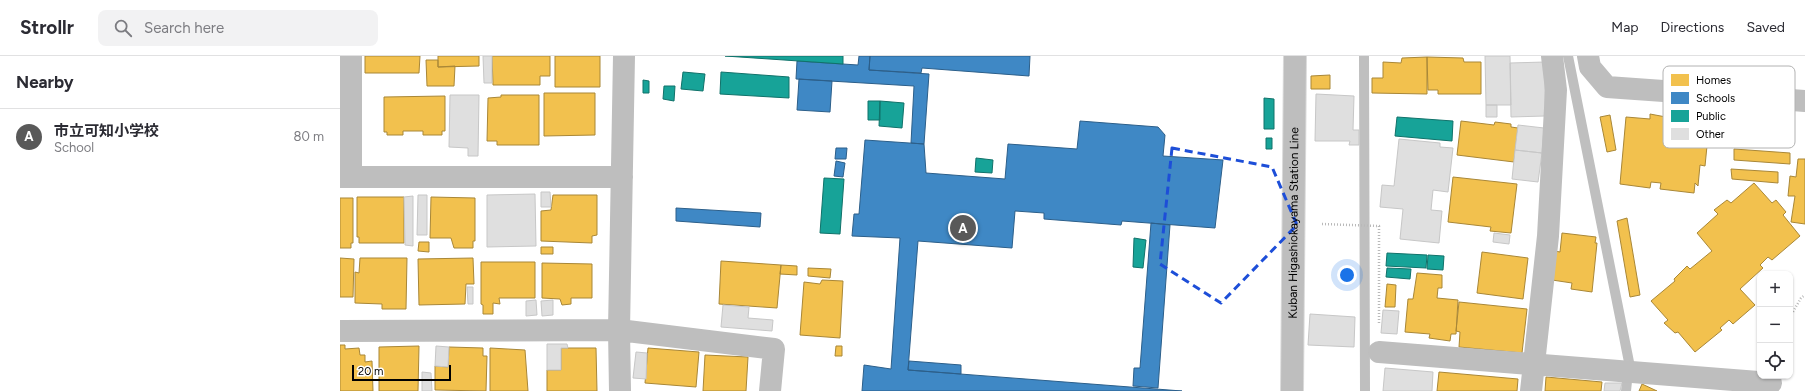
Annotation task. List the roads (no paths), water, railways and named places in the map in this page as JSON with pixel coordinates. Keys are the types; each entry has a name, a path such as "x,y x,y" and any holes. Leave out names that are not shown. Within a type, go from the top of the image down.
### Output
{"street":[{"path":"351,56 346,177 622,176"},
{"path":"620,391 619,330 624,56"},
{"name":"Kuban Higashiokayama Station Line","path":"1292,391 1295,56"},
{"path":"1532,391 1548,236 1556,90 1552,56"},
{"path":"1588,56 1590,67 1607,87 1663,91"},
{"path":"1795,100 1805,101"},
{"path":"340,331 619,330 774,349 770,391"},
{"path":"1379,352 1771,383"}],"waterway":[{"path":"1364,56 1365,391"},
{"path":"1568,56 1629,362 1626,391"}],"place":[{"name":"市立可知小学校","path":"963,228"}]}
